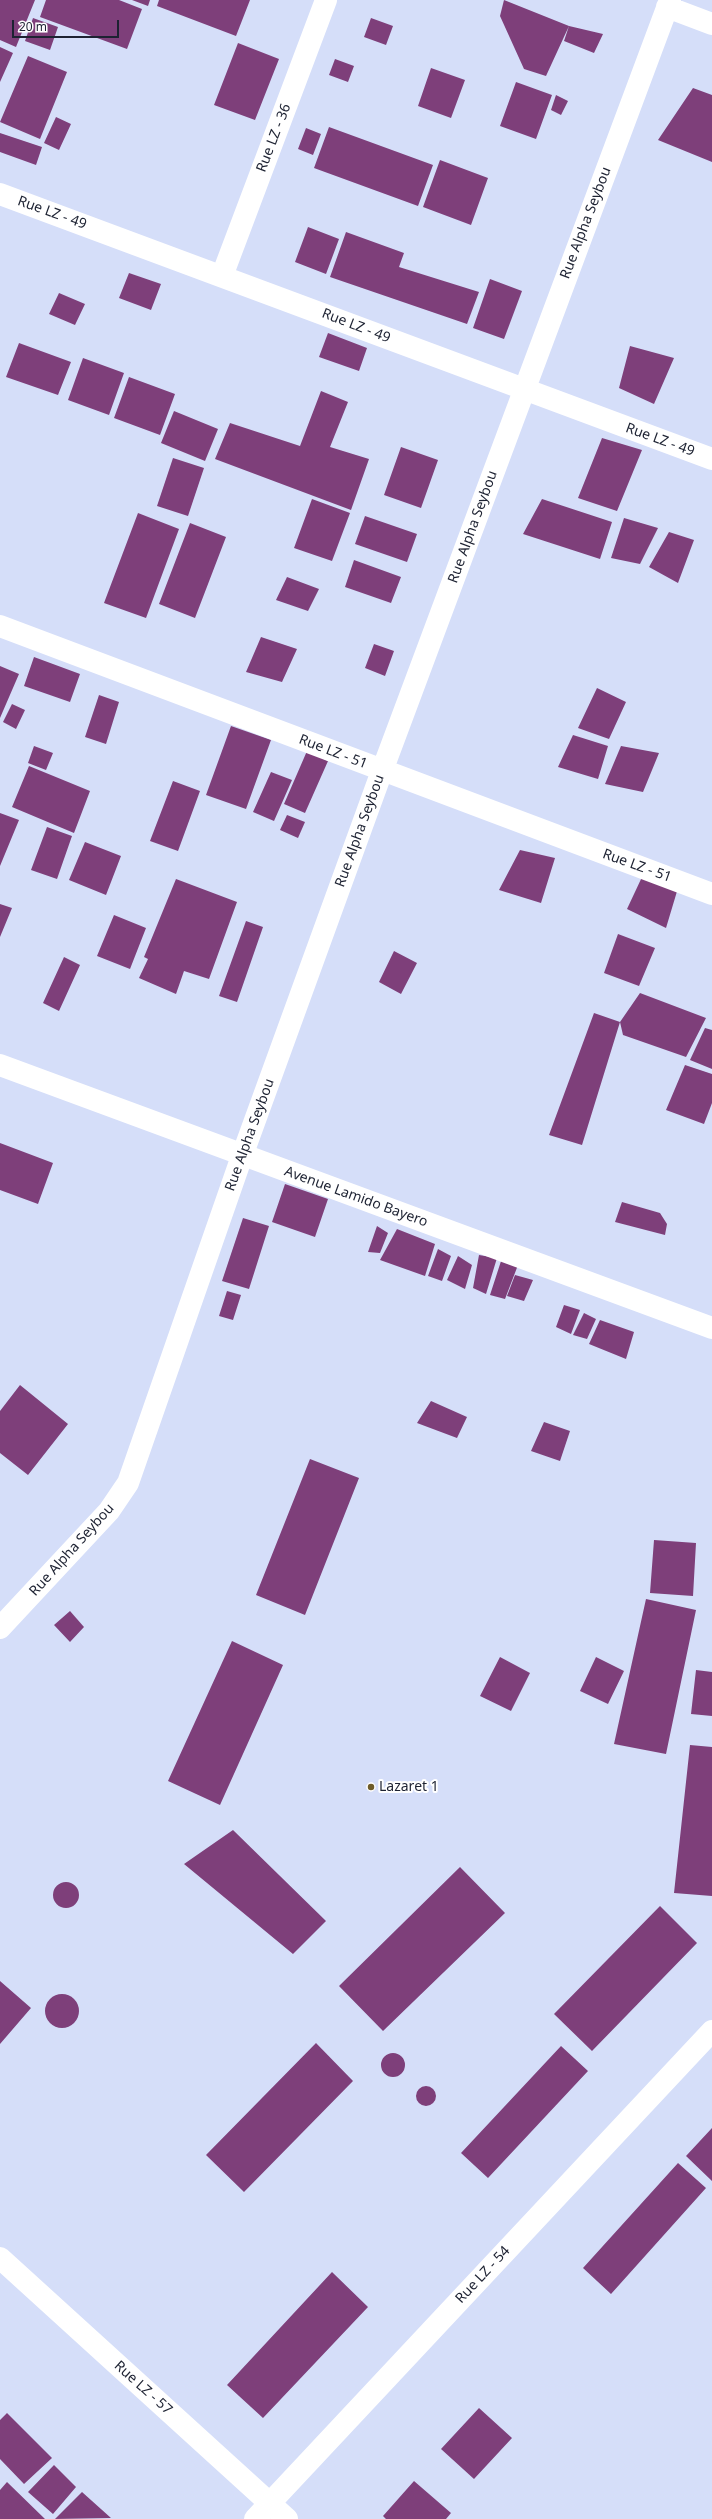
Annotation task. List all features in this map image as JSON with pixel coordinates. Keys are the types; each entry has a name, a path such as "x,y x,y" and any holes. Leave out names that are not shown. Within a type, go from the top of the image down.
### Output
{"street":[{"name":"Rue LZ - 36","path":"222,276 326,0"},
{"path":"668,4 712,24"},
{"name":"Rue Alpha Seybou","path":"0,1628 109,1511 128,1483 242,1156 382,771 668,4"},
{"name":"Rue LZ - 49","path":"0,194 712,459"},
{"name":"Rue LZ - 51","path":"0,626 712,894"},
{"name":"Avenue Lamido Bayero","path":"0,1065 242,1156 712,1328"},
{"name":"Rue LZ - 54","path":"255,2519 712,2031"},
{"name":"Rue LZ - 57","path":"0,2258 286,2519"}],"building":[{"path":"0,0 35,0 16,47 0,40"},
{"path":"46,0 119,0 142,9 127,49 40,17"},
{"path":"132,0 150,0 148,6"},
{"path":"159,0 250,0 236,36 157,6"},
{"path":"504,0 569,26 546,76 524,69 500,16"},
{"path":"33,18 58,27 50,50 25,41"},
{"path":"371,18 393,26 386,45 364,37"},
{"path":"569,26 603,34 594,53 564,41"},
{"path":"238,43 279,59 255,120 214,105"},
{"path":"0,47 13,53 0,82"},
{"path":"28,56 67,72 40,139 0,122"},
{"path":"335,59 354,66 348,82 329,75"},
{"path":"431,68 465,80 451,118 418,106"},
{"path":"516,82 552,95 536,139 500,126"},
{"path":"693,88 712,95 712,162 658,140"},
{"path":"556,95 568,101 561,115 551,110"},
{"path":"56,117 71,124 59,150 44,143"},
{"path":"329,127 433,165 418,206 314,168"},
{"path":"306,128 321,134 313,155 298,149"},
{"path":"0,133 42,147 36,165 0,152"},
{"path":"440,160 488,178 471,225 423,207"},
{"path":"308,227 339,239 326,274 295,262"},
{"path":"346,232 404,253 399,267 479,292 467,324 330,277"},
{"path":"129,273 161,284 151,310 119,298"},
{"path":"490,279 522,291 504,339 473,328"},
{"path":"59,293 85,304 75,325 49,314"},
{"path":"328,333 367,348 359,371 319,357"},
{"path":"19,343 71,362 58,395 6,377"},
{"path":"630,346 674,358 654,404 619,388"},
{"path":"83,358 124,373 109,415 68,400"},
{"path":"129,377 175,394 160,435 114,418"},
{"path":"321,391 348,402 330,447 369,459 351,510 215,459 230,423 300,446"},
{"path":"174,411 218,429 205,461 161,443"},
{"path":"602,438 642,450 617,511 578,498"},
{"path":"401,447 438,460 421,508 384,495"},
{"path":"173,458 204,468 188,516 157,506"},
{"path":"312,499 350,513 332,561 294,548"},
{"path":"542,499 612,522 600,559 523,534"},
{"path":"138,513 179,529 146,618 104,603"},
{"path":"365,516 417,534 407,562 355,544"},
{"path":"624,518 658,528 640,564 611,558"},
{"path":"190,523 226,537 195,618 159,604"},
{"path":"669,532 694,540 678,583 649,567"},
{"path":"354,560 401,577 391,603 345,587"},
{"path":"287,577 319,589 308,611 276,600"},
{"path":"261,637 297,649 282,682 246,672"},
{"path":"374,644 394,651 385,676 365,668"},
{"path":"34,657 80,674 70,702 24,686"},
{"path":"0,666 19,674 0,718"},
{"path":"597,688 626,702 609,739 578,728"},
{"path":"99,695 119,702 106,744 85,737"},
{"path":"12,704 25,710 16,729 3,722"},
{"path":"231,726 271,740 246,809 206,795"},
{"path":"573,735 608,746 598,779 558,767"},
{"path":"34,746 53,753 46,770 28,763"},
{"path":"621,746 659,753 643,792 605,784"},
{"path":"307,751 328,761 305,813 284,804"},
{"path":"29,766 90,791 74,833 12,807"},
{"path":"271,772 292,780 274,821 253,812"},
{"path":"173,781 200,791 178,851 150,841"},
{"path":"0,813 19,820 0,866"},
{"path":"287,815 305,822 298,838 280,830"},
{"path":"47,827 72,836 57,879 31,870"},
{"path":"85,842 121,856 106,895 69,880"},
{"path":"520,850 555,858 541,903 499,890"},
{"path":"642,877 678,888 666,928 627,909"},
{"path":"176,879 237,902 209,979 184,971 176,994 139,978 148,959 144,957"},
{"path":"0,904 12,908 0,937"},
{"path":"114,915 146,928 130,969 97,956"},
{"path":"246,921 263,927 237,1002 219,996"},
{"path":"618,934 655,948 639,986 604,973"},
{"path":"394,951 417,963 401,994 379,982"},
{"path":"64,957 80,965 59,1011 43,1003"},
{"path":"640,993 706,1018 686,1057 623,1035 620,1022"},
{"path":"594,1013 620,1022 582,1145 549,1135"},
{"path":"705,1028 712,1030 712,1069 690,1060"},
{"path":"685,1065 712,1074 712,1103 704,1124 666,1110"},
{"path":"0,1143 53,1163 38,1204 0,1190"},
{"path":"285,1184 328,1199 315,1237 272,1222"},
{"path":"622,1202 660,1213 667,1224 665,1235 615,1222"},
{"path":"243,1218 269,1226 249,1289 222,1281"},
{"path":"377,1226 388,1233 380,1253 368,1252"},
{"path":"397,1229 435,1244 425,1276 380,1260"},
{"path":"438,1249 451,1256 442,1281 428,1276"},
{"path":"479,1255 497,1258 486,1294 473,1288"},
{"path":"458,1256 472,1265 465,1289 447,1280"},
{"path":"502,1258 518,1265 505,1299 490,1295"},
{"path":"515,1275 533,1280 524,1301 507,1296"},
{"path":"227,1291 241,1295 233,1320 219,1316"},
{"path":"564,1305 580,1310 571,1334 556,1327"},
{"path":"584,1313 596,1319 587,1339 573,1335"},
{"path":"600,1320 634,1332 626,1359 589,1344"},
{"path":"20,1385 68,1424 28,1475 0,1453 0,1411"},
{"path":"431,1401 467,1417 457,1438 417,1423"},
{"path":"544,1422 570,1431 560,1461 531,1451"},
{"path":"310,1459 359,1478 305,1615 256,1595"},
{"path":"654,1540 696,1543 693,1596 650,1593"},
{"path":"646,1599 696,1610 666,1754 614,1744"},
{"path":"70,1611 84,1627 70,1642 54,1625"},
{"path":"232,1641 283,1665 220,1805 168,1781"},
{"path":"500,1657 530,1673 511,1711 480,1696"},
{"path":"596,1657 624,1671 608,1704 580,1691"},
{"path":"696,1670 712,1672 712,1716 691,1714"},
{"path":"690,1745 712,1747 712,1896 674,1893"},
{"path":"233,1830 326,1921 293,1954 184,1864"},
{"path":"460,1867 505,1913 383,2031 339,1986"},
{"path":"66,1882 75,1886 79,1895 75,1904 66,1908 57,1904 53,1895 57,1886"},
{"path":"660,1906 697,1943 592,2051 554,2014"},
{"path":"0,1981 31,2008 0,2044"},
{"path":"59,1994 65,1994 69,1995 76,2001 79,2011 78,2018 72,2025 65,2028 59,2028 55,2027 48,2021 45,2014 45,2008 46,2004 52,1997"},
{"path":"316,2043 353,2081 244,2192 206,2155"},
{"path":"561,2046 588,2071 488,2178 461,2153"},
{"path":"393,2053 398,2054 404,2060 404,2070 398,2076 393,2077 388,2076 382,2070 381,2065 382,2060 388,2054"},
{"path":"426,2086 433,2089 436,2096 433,2103 426,2106 419,2103 416,2096 419,2089"},
{"path":"712,2128 712,2181 686,2156"},
{"path":"678,2163 706,2188 611,2294 583,2268"},
{"path":"332,2272 368,2307 263,2418 227,2385"},
{"path":"479,2408 512,2438 474,2479 441,2449"},
{"path":"7,2413 52,2458 24,2484 0,2459 0,2420"},
{"path":"54,2465 76,2487 53,2514 28,2492"},
{"path":"414,2481 451,2513 446,2519 386,2519 383,2516"},
{"path":"7,2482 45,2519 0,2519 0,2490"},
{"path":"82,2492 111,2518 55,2519"}],"place":[{"name":"Lazaret 1","path":"371,1787"}]}
